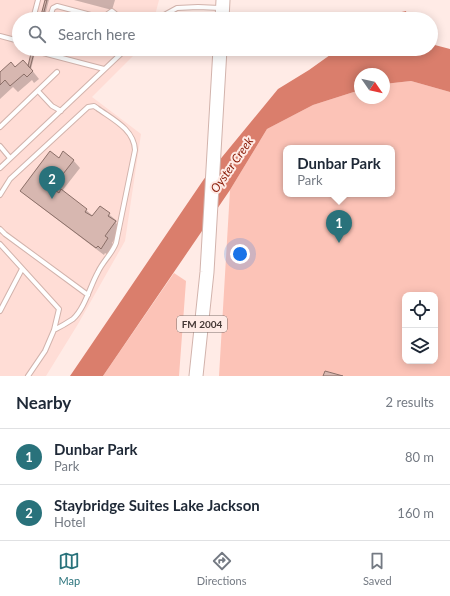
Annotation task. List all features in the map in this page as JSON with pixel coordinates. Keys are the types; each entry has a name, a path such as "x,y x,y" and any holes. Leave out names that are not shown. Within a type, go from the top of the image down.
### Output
{"main road":[{"name":"FM 2004","path":"196,376 207,272 220,56"}],"lane":[{"path":"35,12 38,0"},
{"path":"52,12 53,8 57,6 80,12"},
{"path":"170,12 177,8 198,7 222,9"},
{"path":"0,36 12,39"},
{"path":"54,56 104,69"},
{"path":"0,168 117,56"},
{"path":"0,127 57,72"},
{"path":"38,91 52,106 61,111"},
{"path":"0,195 10,180 88,107 94,106 97,108 130,133 133,139 135,150 116,242 113,250 98,272 88,295 73,319 54,330"},
{"path":"0,146 10,158"},
{"path":"0,230 88,295"},
{"path":"0,244 59,309 54,330 45,351 28,376"},
{"path":"0,311 22,269"}],"shaded area":[{"path":"0,0 159,0 156,12 12,12 12,56 133,56 92,97 141,134 125,241 78,324 46,376 0,376"},
{"path":"411,81 450,92 450,376 219,376 230,190 267,129 313,105 354,92 354,104 390,104 390,83"},
{"path":"174,273 186,281 179,376 103,376"}],"water":[{"name":"Oyster Creek","path":"438,46 450,49 450,92 411,81 390,83 390,68 354,68 354,92 313,105 267,129 230,190 103,376 70,376 204,179 278,89 329,56 438,56"}],"building":[{"path":"45,0 47,0 44,12 42,12"},
{"path":"30,56 33,56 30,68 28,66"},
{"path":"23,60 33,71 27,77 24,74 10,86 5,80 0,85 0,72 11,62 15,67"},
{"path":"50,151 59,158 63,151 74,160 52,188 59,193 61,189 87,209 85,212 92,216 100,206 110,213 108,216 116,221 105,236 108,238 101,249 98,246 96,248 20,191"},
{"path":"325,371 343,376 323,376"}],"place":[{"name":"Staybridge Suites Lake Jackson","path":"52,199"},
{"name":"Dunbar Park","path":"339,243"}]}
